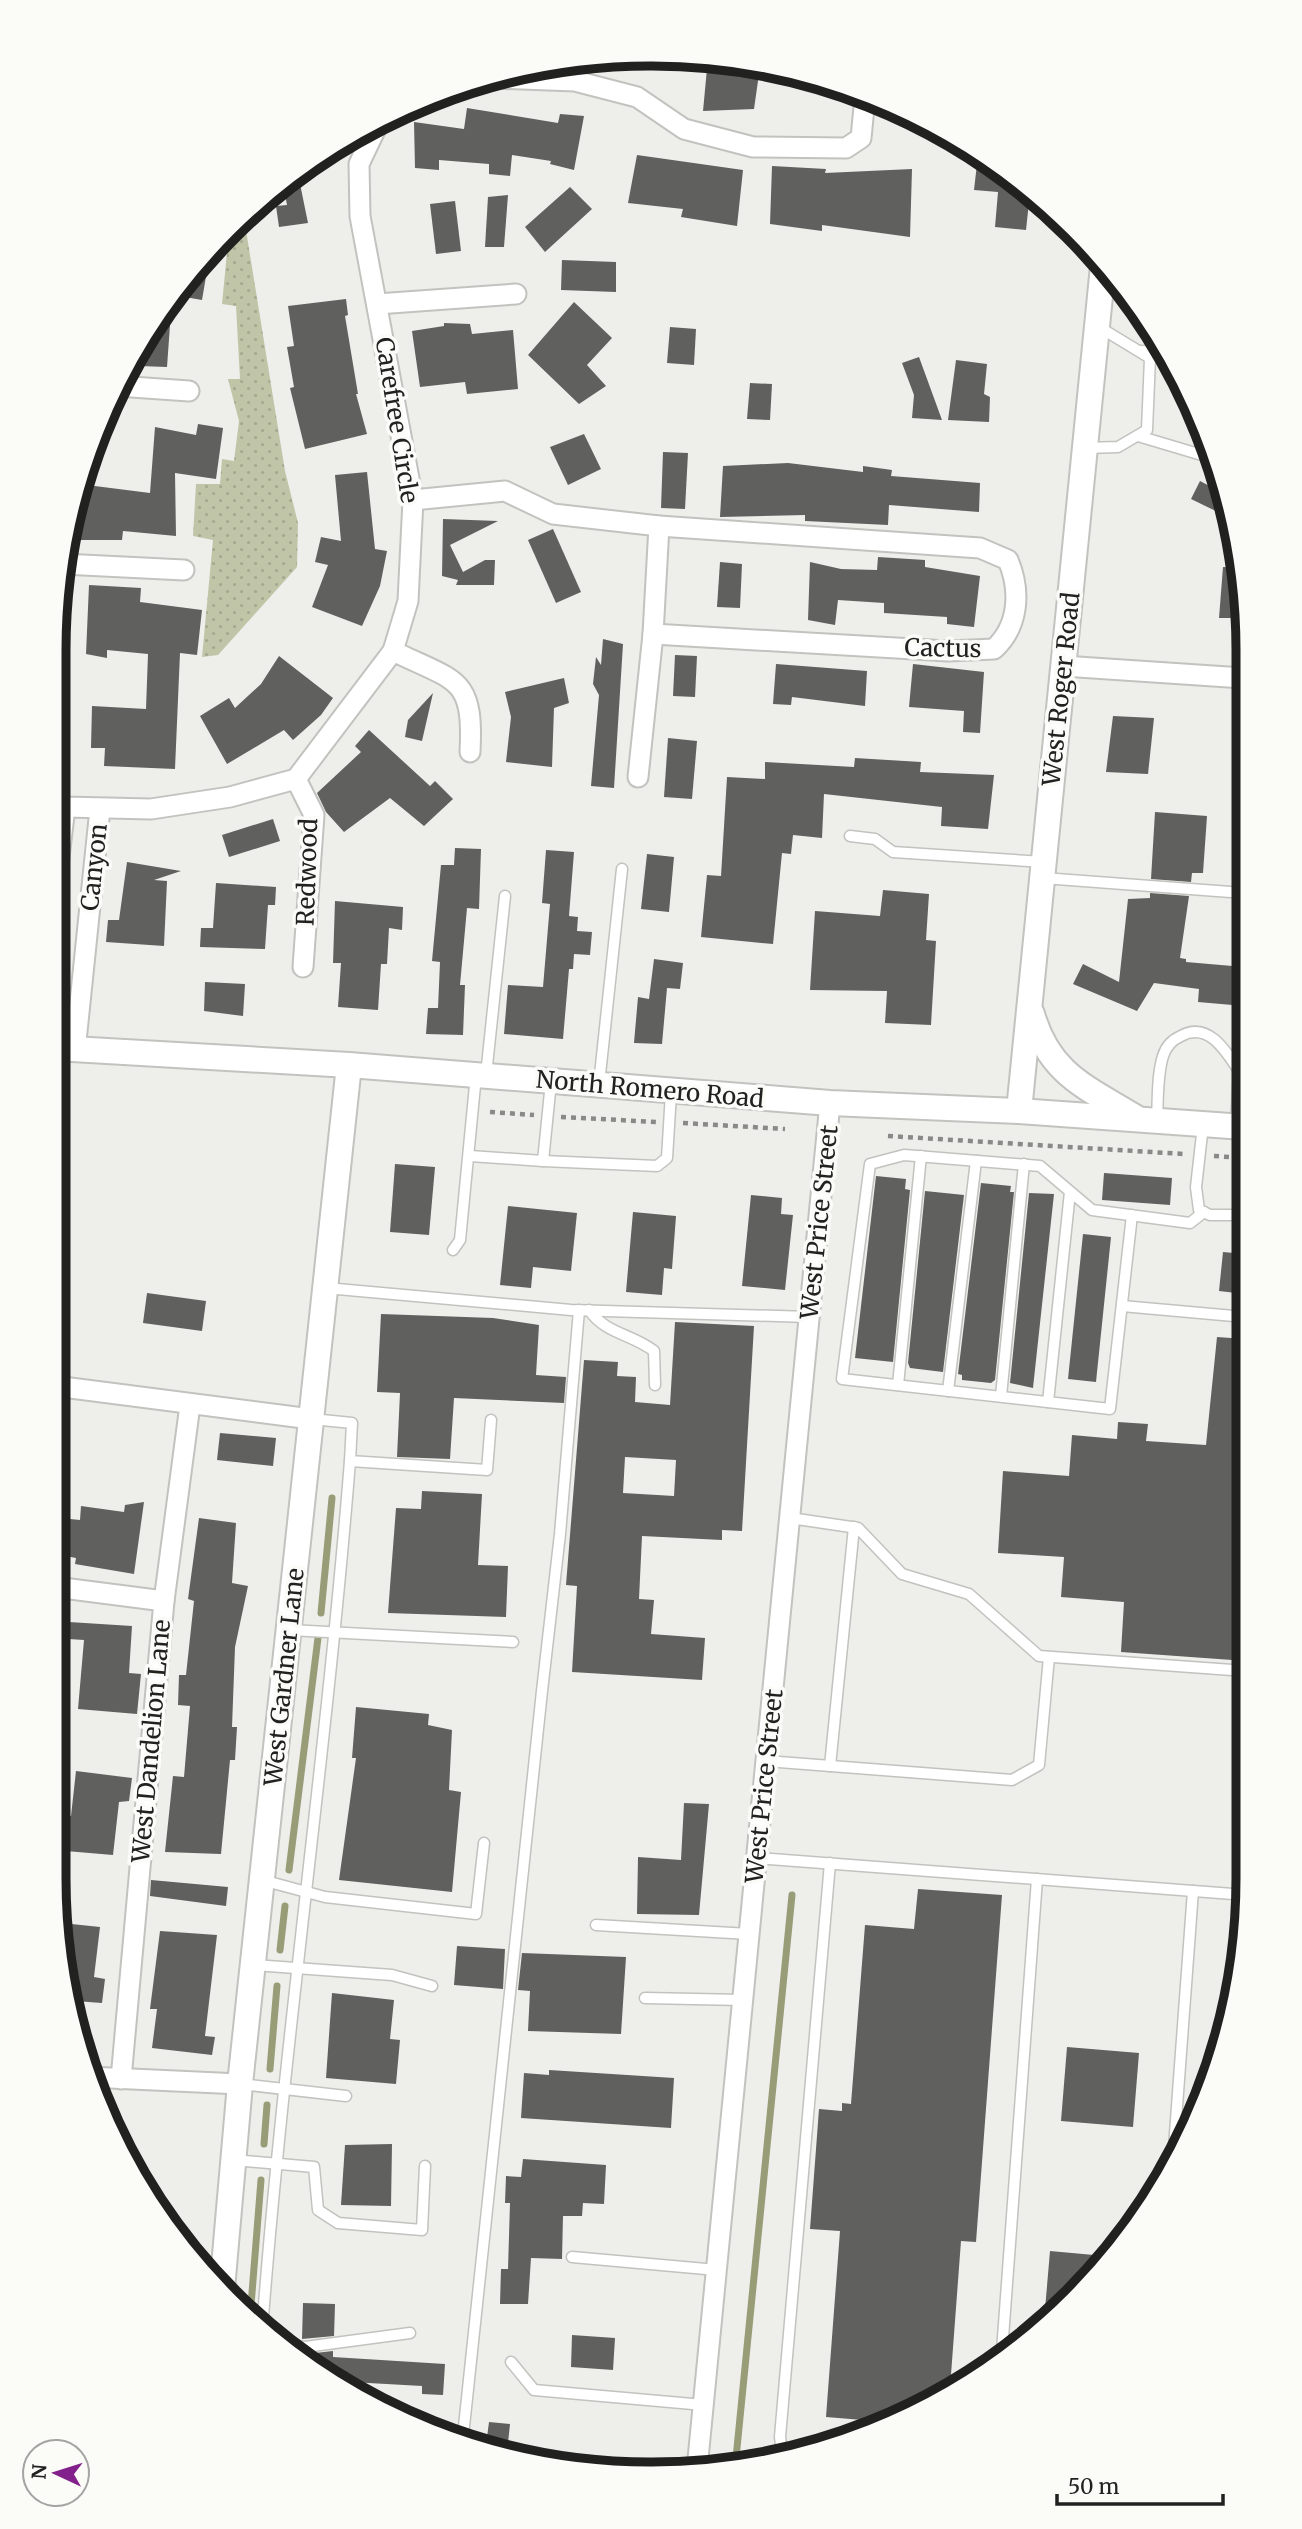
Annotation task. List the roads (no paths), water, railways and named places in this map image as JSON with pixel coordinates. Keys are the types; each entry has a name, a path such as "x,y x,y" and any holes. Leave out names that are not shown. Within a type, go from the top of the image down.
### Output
{"street":[{"path":"531,79 575,81 637,97 684,129 753,147 846,148 861,138 864,107"},
{"name":"Carefree Circle","path":"296,779 393,651 408,601 413,500 360,216 359,164 371,138"},
{"name":"West Roger Road","path":"1019,1111 1102,280"},
{"path":"377,304 516,294"},
{"path":"130,387 189,391"},
{"name":"Cactus","path":"413,500 505,491 553,514 659,526 981,548 1008,560 1016,580 1014,620 1007,638 994,649 948,651 653,634"},
{"path":"638,777 653,634 659,526"},
{"path":"74,565 184,570"},
{"path":"393,651 461,687 468,699 472,719 470,752"},
{"path":"1063,666 1236,678"},
{"path":"66,805 100,809 161,808 229,797 296,779"},
{"name":"Redwood","path":"296,779 314,815 303,967"},
{"name":"Canyon","path":"66,1043 100,809"},
{"path":"1030,1006 1038,1035 1049,1056 1066,1076 1148,1120"},
{"name":"North Romero Road","path":"66,1050 349,1065 830,1103 1019,1111 1236,1127"},
{"name":"West Gardner Lane","path":"223,2275 240,2084 349,1065"},
{"name":"West Price Street","path":"698,2460 830,1103"},
{"path":"66,1388 311,1419"},
{"name":"West Dandelion Lane","path":"121,2079 164,1601 190,1405"},
{"path":"66,1588 164,1601"},
{"path":"102,2078 240,2084"}],"lane":[{"path":"1085,448 1118,447 1147,430 1150,358 1097,326"},
{"path":"1139,351 1153,352"},
{"path":"1138,436 1201,455"},
{"path":"850,836 875,839 893,852 1236,892"},
{"path":"599,1085 622,869"},
{"path":"453,1250 460,1240 505,896"},
{"path":"1148,1120 1168,1045 1188,1032 1215,1038 1236,1067"},
{"path":"543,1161 551,1081"},
{"path":"470,1156 657,1166 667,1158 671,1090"},
{"path":"1203,1124 1196,1187 1199,1210 1236,1214"},
{"path":"1132,1215 1110,1409 842,1379 870,1164 904,1155 1040,1166 1092,1210 1132,1215 1190,1223 1204,1212"},
{"path":"898,1385 921,1156"},
{"path":"948,1391 975,1161"},
{"path":"1001,1396 1024,1164"},
{"path":"1048,1402 1070,1192"},
{"path":"325,1288 584,1310 809,1317"},
{"path":"1122,1306 1236,1316"},
{"path":"584,1310 600,1325 642,1341 654,1351 655,1385"},
{"path":"464,2431 584,1310"},
{"path":"263,2314 275,2164 336,1633 350,1461 352,1423 311,1419"},
{"path":"350,1461 486,1470 491,1420"},
{"path":"790,1518 854,1527 902,1574 969,1594 1039,1657 1236,1670"},
{"path":"830,1766 854,1527"},
{"path":"289,1630 513,1643"},
{"path":"766,1761 1012,1780 1039,1765 1049,1657"},
{"path":"262,1880 307,1894 476,1914 484,1843"},
{"path":"757,1858 1235,1894"},
{"path":"781,2447 780,2437 830,1863"},
{"path":"1002,2345 1037,1879"},
{"path":"1175,2138 1193,1891"},
{"path":"596,1925 749,1934"},
{"path":"253,1965 392,1975 432,1986"},
{"path":"645,1998 743,2000"},
{"path":"240,2084 346,2096"},
{"path":"233,2160 313,2167 318,2210 338,2223 422,2230 425,2166"},
{"path":"572,2257 717,2270"},
{"path":"301,2347 410,2333"},
{"path":"511,2362 534,2390 704,2405"}],"waterway":[{"path":"321,1613 332,1498"},
{"path":"289,1870 318,1638"},
{"path":"736,2456 792,1895"},
{"path":"280,1950 285,1906"},
{"path":"270,2069 277,1986"},
{"path":"264,2144 267,2105"},
{"path":"251,2303 261,2180"}]}
